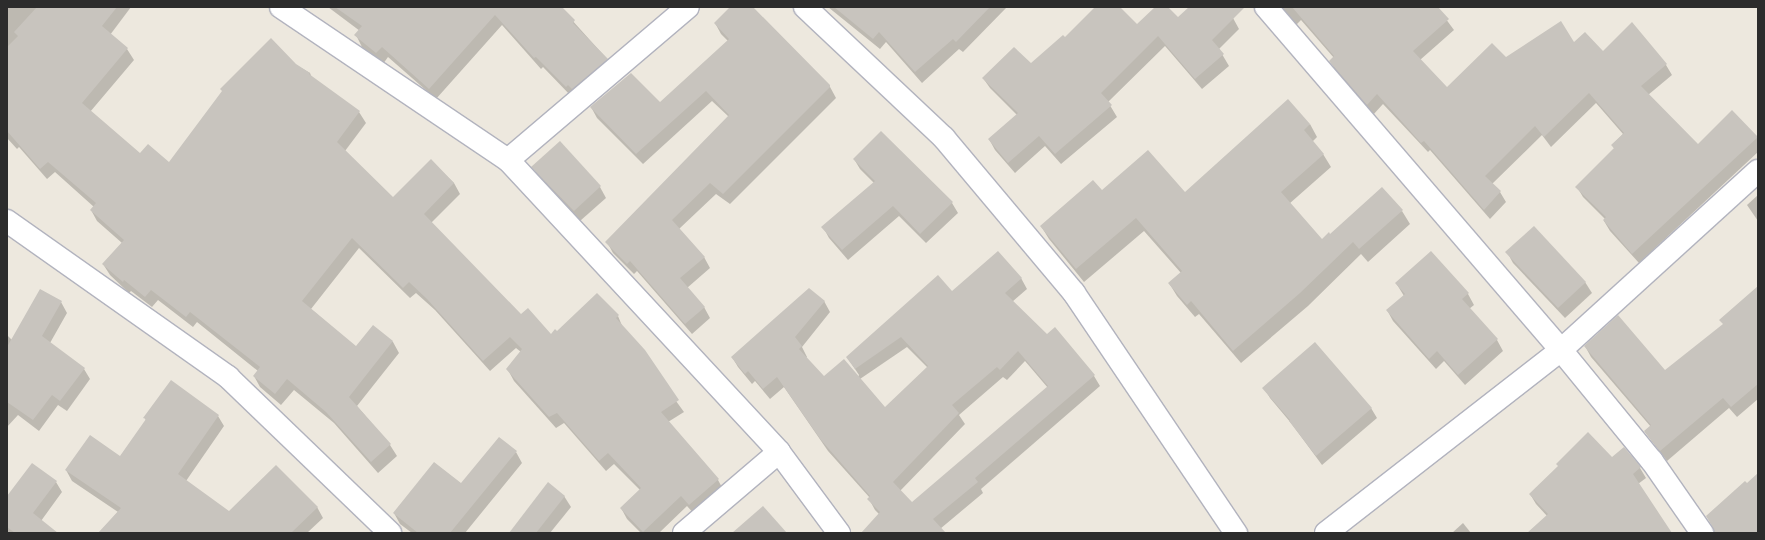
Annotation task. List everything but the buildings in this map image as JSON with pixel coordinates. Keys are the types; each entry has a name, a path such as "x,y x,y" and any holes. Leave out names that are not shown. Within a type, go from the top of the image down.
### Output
{"street":[{"path":"281,7 508,160 780,452 839,533"},
{"path":"508,160 688,7"},
{"path":"805,7 944,138 1074,293 1236,533"},
{"path":"1266,7 1561,350 1652,461 1702,533"},
{"path":"1326,533 1561,350 1758,170"},
{"path":"7,221 228,377 390,533"},
{"path":"684,533 780,452"}]}
